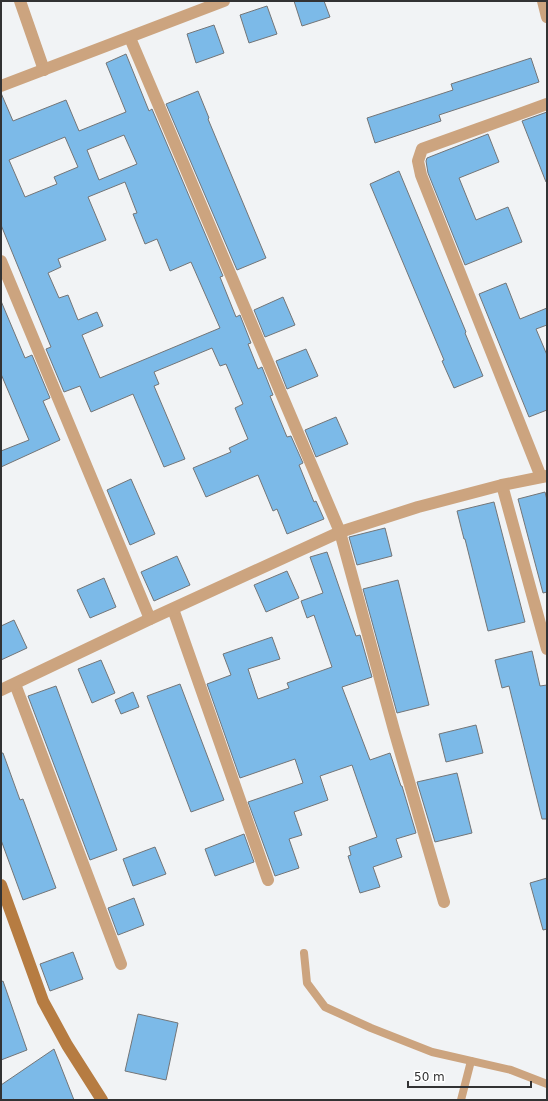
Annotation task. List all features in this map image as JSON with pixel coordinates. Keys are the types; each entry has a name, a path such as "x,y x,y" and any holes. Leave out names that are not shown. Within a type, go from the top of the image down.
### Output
{"street":[{"path":"20,1 44,70"},
{"path":"1,86 224,1"},
{"path":"543,1 547,17"},
{"path":"130,38 340,532 394,730 444,902"},
{"path":"1,690 150,619 340,532 418,507 502,485 544,476 421,176 418,161 422,150 547,104"},
{"path":"1,261 150,619"},
{"path":"502,485 547,649"},
{"path":"173,609 268,880"},
{"path":"15,684 120,964"},
{"path":"1,884 43,1001 66,1045 102,1100"}],"lane":[{"path":"304,953 308,983 326,1007 371,1028 432,1052 511,1070 547,1084"},
{"path":"461,1100 471,1061"}],"building":[{"path":"294,1 324,1 330,17 302,26"},
{"path":"267,6 277,34 249,43 240,15"},
{"path":"214,25 224,53 196,63 187,34"},
{"path":"126,54 149,111 152,109 223,276 220,277 236,317 240,315 251,343 248,344 258,369 262,367 273,395 270,396 287,437 291,436 303,463 299,465 314,502 316,501 324,519 287,534 277,509 273,511 258,475 206,497 193,468 231,452 229,448 248,439 235,408 243,404 226,364 220,366 212,348 154,372 159,384 154,386 185,459 164,467 133,394 91,412 80,386 64,392 46,349 51,347 1,225 1,93 13,121 66,100 79,131 126,112 106,63","holes":["124,135 137,164 99,180 87,150","65,137 78,167 54,177 57,184 25,197 9,160","125,182 137,213 133,214 145,244 157,239 170,271 191,262 220,328 100,378 82,335 103,326 97,312 78,320 68,295 59,298 48,273 61,267 58,259 106,240 88,197"]},
{"path":"531,58 539,82 439,115 441,121 375,143 367,118 453,90 451,84"},
{"path":"198,91 209,118 208,119 266,258 237,270 166,104"},
{"path":"547,112 547,182 546,182 522,121"},
{"path":"488,134 499,162 459,178 476,220 508,207 522,242 465,265 428,173 426,161 427,158"},
{"path":"399,171 483,376 454,388 442,361 444,360 370,184"},
{"path":"506,283 520,319 547,308 547,325 536,329 547,355 547,410 529,417 479,294"},
{"path":"283,297 295,325 265,337 254,310"},
{"path":"1,301 25,358 32,355 50,398 43,401 60,440 1,467 1,451 29,440 1,374"},
{"path":"306,349 318,376 287,389 276,361"},
{"path":"336,417 348,444 316,457 305,430"},
{"path":"131,479 155,534 130,545 107,490"},
{"path":"545,492 547,500 547,592 543,593 518,499"},
{"path":"494,502 525,622 488,631 457,511"},
{"path":"385,528 392,556 357,565 349,537"},
{"path":"327,552 356,636 360,635 372,677 342,687 370,760 390,753 402,786 416,833 396,839 402,857 373,867 380,887 360,893 348,856 351,855 349,847 377,837 352,765 320,776 328,800 294,812 302,835 289,839 299,868 275,876 248,802 303,783 295,759 240,778 207,684 231,675 223,654 272,637 280,659 248,669 258,699 289,688 287,683 332,667 314,615 307,618 301,601 323,593 310,557"},
{"path":"177,556 190,585 154,601 141,572"},
{"path":"287,571 299,598 266,612 254,585"},
{"path":"104,578 116,607 90,618 77,590"},
{"path":"398,580 429,705 397,713 363,589"},
{"path":"14,620 27,648 1,660 1,626"},
{"path":"532,651 540,686 547,685 547,819 542,819 509,686 502,688 495,660"},
{"path":"101,660 115,693 92,703 78,669"},
{"path":"180,684 224,800 191,812 147,696"},
{"path":"56,686 117,850 90,860 28,696"},
{"path":"133,692 139,707 121,714 115,700"},
{"path":"476,725 483,753 446,762 439,734"},
{"path":"1,753 3,753 20,800 23,799 56,888 23,900 1,840"},
{"path":"457,773 472,833 435,842 417,782"},
{"path":"244,834 254,862 215,876 205,849"},
{"path":"155,847 166,874 133,886 123,859"},
{"path":"547,878 547,929 543,930 530,883"},
{"path":"134,898 144,925 118,935 108,908"},
{"path":"73,952 83,979 50,991 40,964"},
{"path":"3,981 27,1050 1,1060 1,982"},
{"path":"138,1014 178,1023 166,1080 125,1071"},
{"path":"54,1049 74,1100 1,1100 1,1085"}]}
